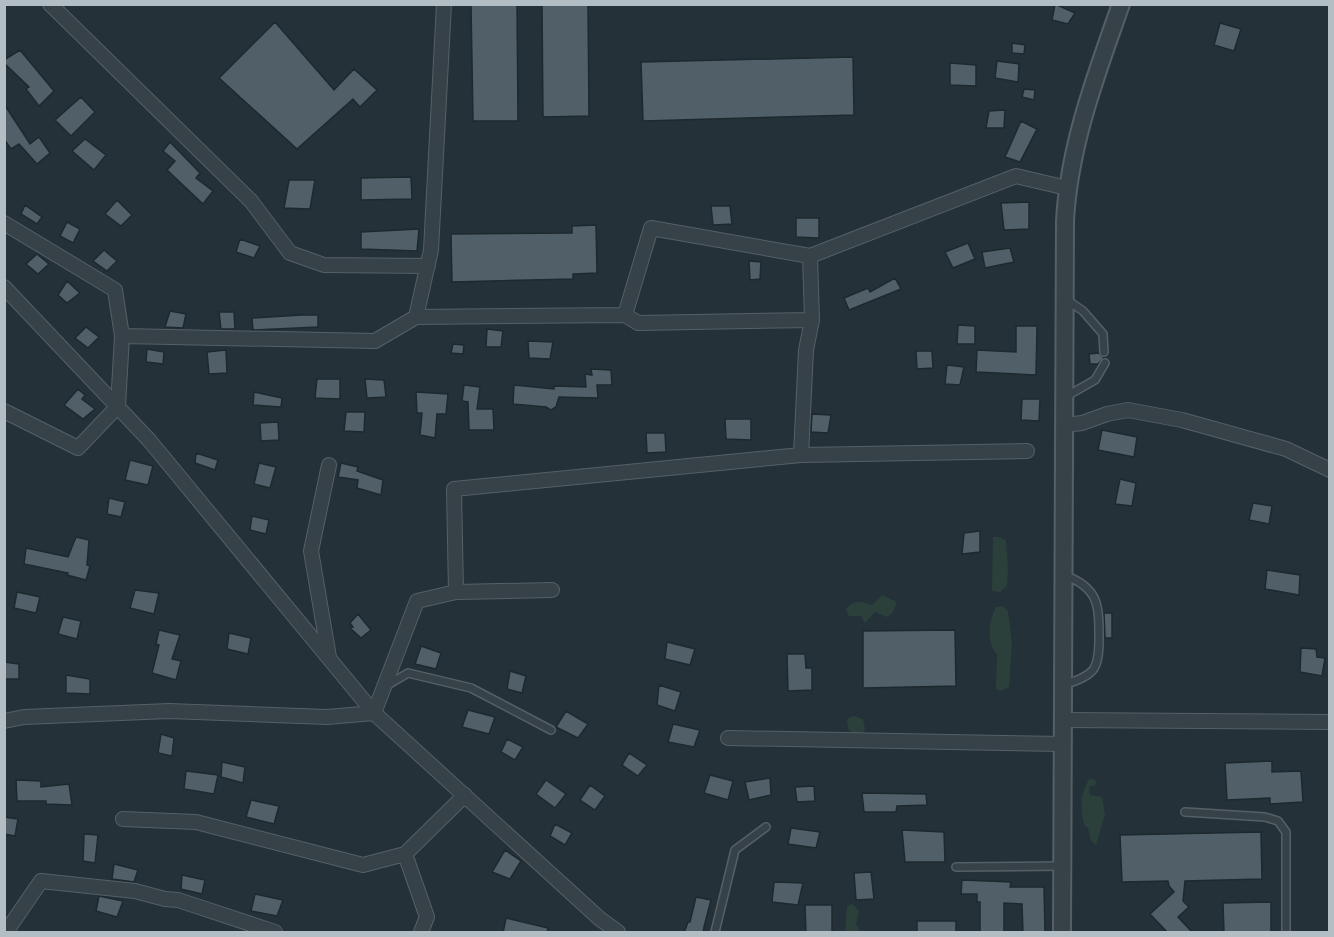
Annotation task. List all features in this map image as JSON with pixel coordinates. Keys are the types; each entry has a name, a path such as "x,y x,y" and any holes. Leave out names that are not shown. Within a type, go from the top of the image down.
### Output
{"street":[{"path":"50,4 251,201 290,253 324,266 428,266"},
{"path":"416,317 432,238 444,4"},
{"path":"1062,933 1064,298 1067,188 1077,141 1121,4"},
{"path":"625,315 651,228 810,256 1016,176 1067,188"},
{"path":"4,223 115,291 122,336 118,406 78,448 4,411"},
{"path":"801,455 806,350 812,320 810,256"},
{"path":"4,287 149,440 374,713 618,933"},
{"path":"122,336 375,341 416,317 625,315 638,323 812,320"},
{"path":"1064,425 1082,423 1107,414 1128,410 1182,420 1286,449 1329,470"},
{"path":"456,592 454,489 801,455 1027,451"},
{"path":"329,465 310,551 329,659"},
{"path":"374,713 417,601 456,592 552,590"},
{"path":"4,721 24,717 169,711 327,717 374,713"},
{"path":"1063,720 1329,722"},
{"path":"728,738 1063,744"},
{"path":"123,819 196,822 363,865 405,854 465,795"},
{"path":"405,854 427,917 421,933"},
{"path":"6,933 41,881 135,891 178,900 275,933"}],"lane":[{"path":"1064,298 1083,311 1102,334 1104,352"},
{"path":"1064,397 1095,380 1105,363"},
{"path":"1064,575 1077,580 1090,592 1099,609 1100,650 1093,669 1081,678 1064,685"},
{"path":"374,713 385,686 408,673 471,688 550,730"},
{"path":"1185,812 1264,817 1278,821 1286,832 1286,933"},
{"path":"715,933 735,850 766,827"},
{"path":"956,867 1062,866"}],"green space":[{"path":"993,537 1006,540 1007,586 1000,592 992,591"},
{"path":"882,595 897,602 893,612 887,617 875,612 865,623 861,616 849,616 846,609 852,604 861,602 872,605"},
{"path":"1003,606 1008,611 1012,643 1009,687 1001,691 996,689 997,654 991,644 990,631 996,607"},
{"path":"853,716 863,719 865,729 862,734 852,734 848,728 847,719"},
{"path":"1090,778 1097,781 1095,785 1089,787 1090,795 1102,797 1105,814 1096,845 1091,841 1088,828 1084,825 1082,813 1083,795"},
{"path":"853,904 859,911 856,924 860,932 845,932 847,906"}],"building":[{"path":"471,4 517,4 518,121 473,121"},
{"path":"542,4 588,4 589,116 543,117"},
{"path":"1055,4 1075,13 1068,24 1052,20"},
{"path":"275,22 334,90 354,69 377,90 360,107 353,99 297,149 219,78"},
{"path":"1220,23 1241,29 1234,51 1214,45"},
{"path":"1012,43 1025,45 1024,54 1012,53"},
{"path":"20,50 54,91 39,106 26,89 29,87 4,63 4,60"},
{"path":"853,57 854,115 643,121 641,62"},
{"path":"997,61 1019,64 1018,82 995,78"},
{"path":"950,63 976,65 976,86 950,85"},
{"path":"1024,89 1035,90 1034,100 1022,97"},
{"path":"81,97 95,112 71,136 55,120"},
{"path":"4,104 30,144 39,137 50,153 37,164 19,144 11,149 4,139"},
{"path":"1005,110 1004,128 986,128 989,111"},
{"path":"1021,121 1037,129 1020,162 1005,157"},
{"path":"85,139 106,155 94,170 72,151"},
{"path":"170,142 200,173 196,178 213,191 203,204 167,170 175,161 163,151"},
{"path":"411,177 412,199 361,200 361,178"},
{"path":"289,180 315,180 310,209 284,208"},
{"path":"117,200 132,215 121,226 105,214"},
{"path":"1029,202 1029,229 1004,230 1001,203"},
{"path":"25,205 42,217 37,224 21,214"},
{"path":"711,206 730,206 732,224 713,225"},
{"path":"796,218 819,218 819,238 796,237"},
{"path":"67,222 80,229 73,243 60,236"},
{"path":"596,225 597,273 573,274 573,279 452,282 451,234 572,233 572,226"},
{"path":"419,229 417,251 361,249 361,232"},
{"path":"240,239 260,246 254,258 236,252"},
{"path":"968,243 975,259 953,268 945,252"},
{"path":"1010,248 1014,262 985,268 982,252"},
{"path":"104,250 117,261 107,271 93,261"},
{"path":"37,254 49,264 38,274 26,264"},
{"path":"749,261 761,262 760,279 750,280"},
{"path":"895,278 901,289 849,310 844,298 868,288 870,292"},
{"path":"67,281 80,293 67,303 58,295"},
{"path":"170,311 186,314 183,328 165,327"},
{"path":"219,312 234,312 235,329 221,329"},
{"path":"318,315 318,327 253,330 252,318"},
{"path":"958,325 975,326 975,344 957,344"},
{"path":"1016,326 1037,326 1036,375 976,372 977,350 1016,352"},
{"path":"86,327 99,337 88,348 75,338"},
{"path":"487,329 503,331 501,347 486,347"},
{"path":"528,341 553,342 550,359 529,358"},
{"path":"453,344 464,345 463,354 451,353"},
{"path":"147,349 164,352 163,364 146,362"},
{"path":"226,350 227,373 209,374 207,352"},
{"path":"916,351 932,351 933,368 917,369"},
{"path":"1099,353 1104,358 1098,364 1090,364 1089,354"},
{"path":"947,365 964,367 960,385 945,384"},
{"path":"591,369 611,370 612,385 597,385 598,398 559,397 556,407 551,410 546,407 513,404 514,385 554,389 554,386 586,387 585,374 592,375"},
{"path":"317,379 340,379 340,399 315,398"},
{"path":"365,379 384,380 386,397 367,398"},
{"path":"464,385 480,387 477,409 493,409 494,430 469,430 468,402 462,401"},
{"path":"78,389 85,395 82,399 95,409 83,419 64,405"},
{"path":"254,392 282,398 281,407 253,405"},
{"path":"416,392 448,394 446,414 437,414 435,438 420,435 422,413 417,413"},
{"path":"1022,399 1040,399 1039,421 1021,420"},
{"path":"346,412 365,412 364,432 344,431"},
{"path":"812,414 831,415 828,433 811,432"},
{"path":"725,419 751,419 751,440 726,439"},
{"path":"278,422 279,440 261,441 260,423"},
{"path":"1102,430 1137,437 1134,457 1098,450"},
{"path":"646,433 665,433 666,452 647,453"},
{"path":"196,453 218,460 215,470 195,463"},
{"path":"130,460 153,466 148,485 125,480"},
{"path":"259,463 276,467 270,488 254,484"},
{"path":"341,463 358,467 357,471 383,480 381,495 357,488 358,480 338,477"},
{"path":"1120,479 1136,483 1132,506 1115,504"},
{"path":"109,498 125,502 121,517 107,514"},
{"path":"1253,503 1272,506 1269,524 1249,520"},
{"path":"252,516 269,520 266,534 250,530"},
{"path":"980,531 980,552 962,554 964,533"},
{"path":"76,537 89,540 87,565 90,566 86,580 67,575 68,573 24,564 26,548 68,557"},
{"path":"1267,570 1300,575 1299,595 1265,589"},
{"path":"135,590 159,593 154,614 130,608"},
{"path":"17,592 40,597 36,613 14,608"},
{"path":"1104,613 1112,613 1112,638 1105,638"},
{"path":"358,614 371,630 361,638 350,628 353,627 350,623"},
{"path":"63,617 81,621 77,639 58,634"},
{"path":"159,630 180,635 172,659 181,661 176,680 152,673 159,645 156,644"},
{"path":"955,630 956,686 863,688 863,631"},
{"path":"229,633 251,638 248,654 227,649"},
{"path":"667,642 695,649 690,665 665,659"},
{"path":"421,646 441,653 436,669 415,664"},
{"path":"1301,648 1316,649 1317,657 1325,658 1322,676 1300,672"},
{"path":"787,654 805,654 806,668 812,668 812,690 788,691"},
{"path":"4,662 19,664 19,679 4,679"},
{"path":"510,671 526,676 522,693 507,689"},
{"path":"66,675 90,679 90,694 66,693"},
{"path":"659,685 681,692 675,711 657,705"},
{"path":"468,710 495,717 489,734 462,727"},
{"path":"566,711 588,724 578,738 556,727"},
{"path":"673,724 700,730 694,747 668,742"},
{"path":"161,734 174,738 172,756 158,753"},
{"path":"507,739 523,747 515,760 501,752"},
{"path":"629,753 647,765 638,776 622,765"},
{"path":"1272,761 1272,772 1301,771 1303,802 1270,804 1270,798 1227,800 1225,763"},
{"path":"222,762 245,767 243,783 221,777"},
{"path":"186,771 218,775 214,794 184,789"},
{"path":"710,775 733,781 728,800 704,793"},
{"path":"770,778 771,795 749,800 745,782"},
{"path":"16,780 41,781 41,787 69,784 72,805 46,804 46,801 17,801"},
{"path":"546,780 566,794 555,808 536,794"},
{"path":"590,785 605,796 595,810 580,800"},
{"path":"814,786 815,801 797,802 795,787"},
{"path":"862,793 926,794 927,805 897,806 896,812 864,812"},
{"path":"251,800 279,806 274,824 246,817"},
{"path":"4,817 18,819 15,836 4,834"},
{"path":"555,824 572,833 565,845 550,836"},
{"path":"791,828 820,832 816,848 788,844"},
{"path":"902,830 944,832 945,862 905,862"},
{"path":"1261,832 1262,879 1185,881 1183,901 1189,907 1178,917 1193,933 1168,933 1150,914 1174,892 1168,881 1122,882 1120,835"},
{"path":"84,834 98,835 95,863 83,861"},
{"path":"505,850 521,861 510,879 492,872"},
{"path":"114,864 138,870 134,882 112,879"},
{"path":"871,872 874,899 856,900 854,873"},
{"path":"182,875 205,880 202,894 181,889"},
{"path":"962,880 1011,882 1010,887 1044,887 1045,933 1023,933 1022,904 1004,903 1004,933 980,933 980,902 977,902 977,894 961,894"},
{"path":"774,882 803,883 798,905 772,902"},
{"path":"255,894 283,900 277,916 251,911"},
{"path":"99,896 123,901 117,917 96,911"},
{"path":"696,897 711,900 703,933 684,933 690,922"},
{"path":"1271,902 1271,933 1224,933 1223,903"},
{"path":"805,905 832,905 832,933 806,933"},
{"path":"506,918 548,928 547,933 503,933"},
{"path":"917,921 956,921 956,933 917,933"}]}
